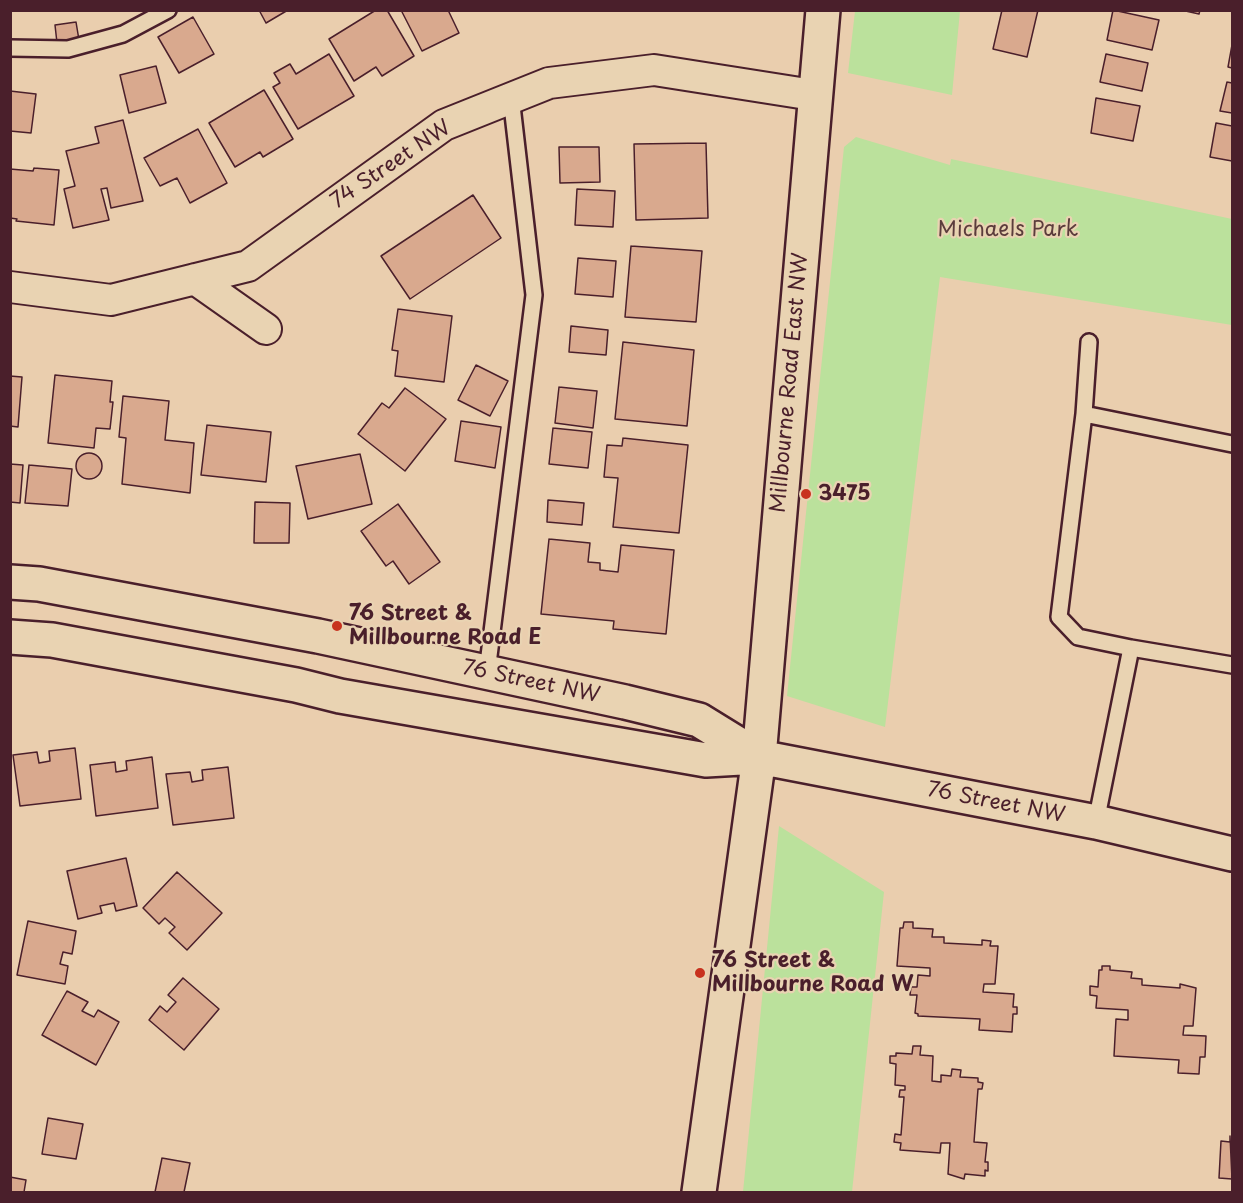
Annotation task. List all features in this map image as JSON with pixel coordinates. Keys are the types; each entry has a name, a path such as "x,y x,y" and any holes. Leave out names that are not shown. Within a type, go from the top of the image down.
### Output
{"street":[{"name":"Millbourne Road East NW","path":"699,1192 759,757 813,95 823,10"},
{"name":"74 Street NW","path":"10,287 111,300 248,266 444,125 549,83 654,70 813,95"},
{"path":"195,279 266,329"},
{"name":"76 Street NW","path":"10,582 39,584 318,636 699,720 759,757"},
{"name":"76 Street NW","path":"10,637 52,640 296,685 340,696 429,709 706,760 759,757 1096,822 1233,854"}],"lane":[{"path":"10,48 68,49 123,34 168,10"},
{"path":"487,672 534,295 511,97"},
{"path":"1089,342 1084,414 1059,617 1078,637 1233,666"},
{"path":"1084,414 1233,444"},
{"path":"1096,822 1131,648"}],"green space":[{"path":"855,11 960,11 952,95 848,73"},
{"name":"Michaels Park","path":"856,137 950,165 951,159 1232,219 1232,325 940,277 885,727 787,696 844,147"},
{"path":"779,826 884,892 852,1192 743,1192"}],"building":[{"path":"259,10 288,10 266,23"},
{"path":"376,10 387,10 414,56 382,76 376,67 354,81 329,39"},
{"path":"401,10 448,10 459,33 422,51"},
{"path":"1002,10 1038,10 1027,57 993,49"},
{"path":"1113,10 1159,20 1152,50 1107,40"},
{"path":"1181,10 1200,10 1199,14"},
{"path":"193,17 214,54 179,73 158,37"},
{"path":"76,22 79,40 57,43 55,25"},
{"path":"1232,45 1232,68 1228,67"},
{"path":"329,54 354,96 298,129 273,87 280,83 274,73 290,64 296,74"},
{"path":"1106,54 1148,63 1142,91 1100,82"},
{"path":"156,66 166,103 129,113 120,75"},
{"path":"1227,82 1232,83 1232,113 1220,111"},
{"path":"264,90 293,139 263,157 260,152 235,167 209,123"},
{"path":"10,91 36,94 31,133 10,131"},
{"path":"1096,98 1140,106 1133,141 1091,133"},
{"path":"123,120 143,201 111,208 107,188 101,189 109,220 73,228 64,189 75,186 66,151 99,143 95,127"},
{"path":"1216,123 1232,126 1232,161 1210,157"},
{"path":"198,129 227,183 190,203 177,178 160,186 144,158"},
{"path":"706,143 708,218 636,220 634,144"},
{"path":"559,147 599,147 600,182 560,183"},
{"path":"34,168 59,170 54,225 16,221 17,219 10,218 10,169 33,171"},
{"path":"577,189 615,191 613,227 575,225"},
{"path":"473,195 501,238 410,299 381,256"},
{"path":"631,246 702,251 696,322 625,317"},
{"path":"578,258 616,261 613,297 575,294"},
{"path":"398,309 452,316 444,382 395,376 398,351 392,350"},
{"path":"571,326 608,330 606,355 569,352"},
{"path":"623,342 694,350 687,426 615,419"},
{"path":"476,365 508,381 490,416 458,400"},
{"path":"55,375 112,381 110,402 113,402 110,429 96,428 94,448 48,443"},
{"path":"10,376 22,377 18,427 10,426"},
{"path":"559,387 597,391 593,428 555,423"},
{"path":"405,388 446,419 405,471 358,434 382,403 389,408"},
{"path":"123,396 169,401 165,440 194,443 190,493 122,484 126,438 119,437"},
{"path":"461,421 501,427 495,468 455,461"},
{"path":"207,425 271,432 266,482 201,475"},
{"path":"553,428 592,432 588,468 549,464"},
{"path":"623,438 688,445 679,533 613,527 618,478 604,477 607,445 622,446"},
{"path":"89,453 98,457 102,466 98,475 89,479 80,475 76,466 80,457"},
{"path":"360,454 372,504 308,519 296,466"},
{"path":"10,464 23,465 20,503 10,502"},
{"path":"29,465 72,469 68,506 25,503"},
{"path":"548,500 584,503 582,525 547,522"},
{"path":"255,502 290,503 289,543 254,543"},
{"path":"398,504 440,562 409,584 393,561 386,566 361,531"},
{"path":"549,539 590,543 588,562 600,563 600,570 618,572 621,545 674,550 666,634 613,629 614,621 541,614"},
{"path":"75,748 81,799 20,806 13,755 37,752 39,763 50,761 49,751"},
{"path":"152,757 158,808 96,816 90,765 115,762 116,772 127,770 126,761"},
{"path":"228,767 234,818 173,825 166,774 190,772 192,782 203,780 202,770"},
{"path":"126,858 137,906 116,911 114,903 100,906 102,913 78,919 67,871"},
{"path":"177,872 222,913 187,950 169,933 175,927 165,918 159,924 143,908"},
{"path":"28,921 76,931 72,954 63,952 60,964 68,966 65,984 17,975"},
{"path":"904,922 913,922 913,928 933,929 932,937 944,937 944,943 982,945 982,940 991,941 990,946 998,946 995,984 984,984 983,992 1014,994 1013,1007 1017,1007 1017,1014 1013,1014 1012,1032 979,1030 980,1019 918,1016 915,1013 917,995 910,995 911,987 917,987 918,975 930,976 930,968 897,966 900,928 903,928"},
{"path":"1102,966 1110,966 1110,970 1132,972 1131,978 1142,979 1142,985 1180,988 1180,984 1196,988 1193,1026 1184,1026 1183,1035 1206,1036 1205,1057 1200,1057 1199,1074 1178,1073 1179,1060 1114,1056 1116,1019 1128,1020 1128,1010 1096,1008 1097,996 1090,995 1090,986 1098,987 1099,970 1102,970"},
{"path":"183,978 219,1009 184,1050 149,1020 160,1006 167,1012 176,1002 168,995"},
{"path":"67,991 88,1002 82,1011 94,1017 98,1010 119,1022 96,1065 42,1035"},
{"path":"913,1046 921,1046 920,1055 933,1056 932,1081 941,1082 941,1075 951,1076 952,1069 961,1070 960,1077 978,1078 978,1082 983,1083 982,1089 978,1089 974,1142 987,1143 985,1162 988,1162 988,1171 985,1170 985,1176 965,1174 964,1179 948,1174 950,1143 941,1143 940,1153 900,1150 901,1143 894,1142 895,1134 901,1135 904,1097 899,1097 900,1090 905,1090 905,1086 895,1085 896,1064 890,1063 890,1056 896,1056 896,1053 912,1054"},
{"path":"48,1118 83,1124 76,1159 42,1154"},
{"path":"1230,1136 1232,1179 1219,1178 1221,1141 1230,1142"},
{"path":"162,1158 190,1163 184,1192 155,1192"},
{"path":"10,1177 26,1180 24,1192 10,1192"}],"place":[{"name":"3475","path":"806,494"},
{"name":"76 Street & Millbourne Road E","path":"337,626"},
{"name":"76 Street & Millbourne Road W","path":"700,973"}]}
